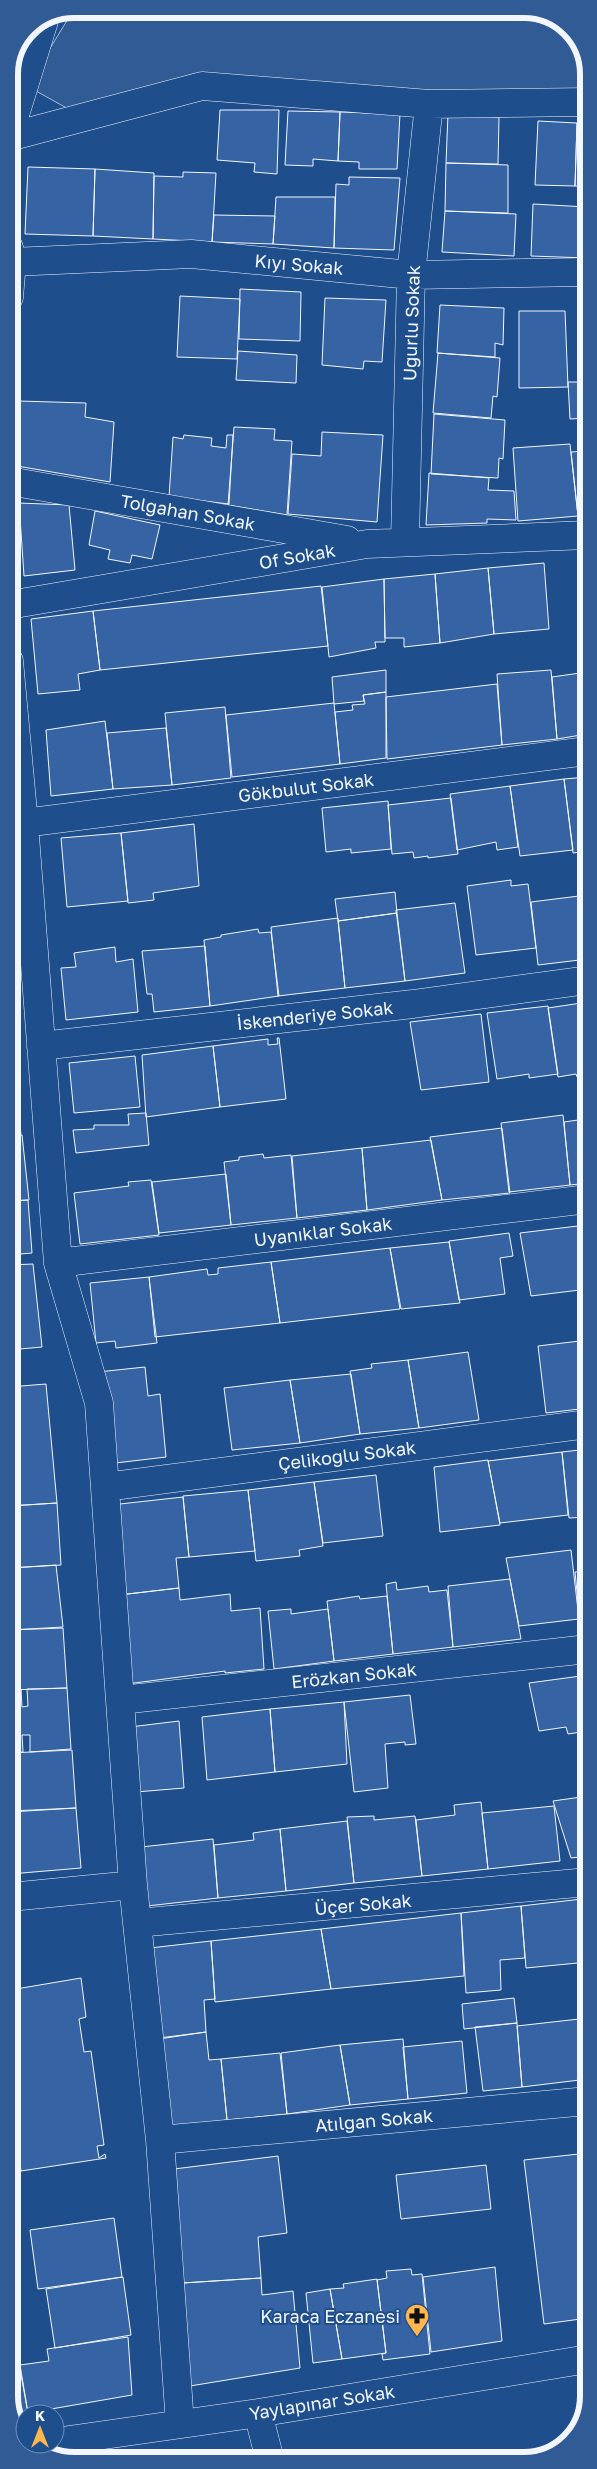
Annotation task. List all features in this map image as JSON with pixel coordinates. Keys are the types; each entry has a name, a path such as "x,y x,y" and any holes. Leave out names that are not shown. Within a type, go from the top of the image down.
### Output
{"street":[{"path":"18,105 42,27"},
{"path":"18,81 23,50"},
{"path":"18,132 202,86 428,104 580,102"},
{"name":"Uğurlu Sokak","path":"405,542 412,275 428,104"},
{"name":"Kıyı Sokak","path":"18,255 191,254 412,275 580,272"},
{"name":"Tolgahan Sokak","path":"18,483 367,544"},
{"name":"Of Sokak","path":"18,603 367,544 580,535"},
{"name":"Gökbulut Sokak","path":"24,823 580,752"},
{"path":"18,758 58,1263 99,1403 133,1885 160,2140 180,2424"},
{"name":"İskenderiye Sokak","path":"42,1046 412,1004 580,981"},
{"name":"Uyanıklar Sokak","path":"58,1263 580,1200"},
{"name":"Çelikoğlu Sokak","path":"106,1487 580,1425"},
{"name":"Erözkan Sokak","path":"121,1700 580,1650"},
{"name":"Üçer Sokak","path":"137,1924 580,1883"},
{"path":"18,1896 133,1885"},
{"name":"Atılgan Sokak","path":"160,2140 580,2102"},
{"name":"Yaylapınar Sokak","path":"65,2441 258,2413 580,2360"},
{"path":"258,2413 268,2451"}],"shaded area":[{"path":"527,18 538,19 551,25 566,37 572,46 577,56 580,74 580,108 202,86 81,116 27,86 68,19"}],"building":[{"path":"220,110 279,110 277,174 254,172 255,163 217,160"},
{"path":"288,111 340,112 338,161 313,159 313,166 285,165"},
{"path":"340,112 400,114 397,169 359,169 359,162 338,161"},
{"path":"448,114 499,117 498,164 446,163"},
{"path":"538,121 577,123 575,186 535,185"},
{"path":"577,123 580,123 580,186 575,186"},
{"path":"446,163 508,165 508,213 445,211"},
{"path":"28,167 95,169 93,236 25,234"},
{"path":"95,169 154,173 153,239 93,236"},
{"path":"183,172 216,173 212,242 153,239 154,176 183,177"},
{"path":"349,177 400,178 394,250 334,248 336,184 349,185"},
{"path":"276,197 335,197 334,248 273,244"},
{"path":"533,204 580,207 580,258 531,256"},
{"path":"445,211 516,214 514,256 442,252"},
{"path":"214,215 275,216 273,244 212,242"},
{"path":"240,289 301,292 300,341 239,339"},
{"path":"180,296 240,299 237,359 177,357"},
{"path":"325,298 386,300 382,362 364,361 363,369 322,365"},
{"path":"440,305 504,308 503,345 495,343 495,357 437,353"},
{"path":"519,311 565,311 568,387 519,388"},
{"path":"238,351 297,355 296,383 236,380"},
{"path":"438,353 500,358 497,397 493,396 491,418 433,413"},
{"path":"568,382 580,382 580,418 570,419"},
{"path":"19,401 86,403 85,417 114,422 110,482 18,466"},
{"path":"434,414 505,420 503,459 499,458 498,478 431,474"},
{"path":"234,427 275,429 274,440 292,441 287,515 228,505"},
{"path":"322,432 383,435 377,522 288,514 292,454 321,456"},
{"path":"184,435 212,438 211,446 226,448 227,435 233,435 229,504 169,497 173,437 183,439"},
{"path":"570,444 578,516 518,521 513,448"},
{"path":"580,451 580,516 578,516 571,452"},
{"path":"429,473 489,478 488,490 514,491 516,520 487,519 487,523 426,525"},
{"path":"19,503 69,505 75,570 24,576"},
{"path":"95,511 160,525 152,559 132,555 130,563 108,559 110,550 89,545"},
{"path":"544,563 549,629 494,634 488,568"},
{"path":"488,568 494,634 440,643 435,574"},
{"path":"435,574 440,643 404,647 404,638 385,638 384,579"},
{"path":"384,579 385,642 375,642 376,648 329,657 322,587"},
{"path":"321,586 328,646 100,670 93,611"},
{"path":"93,611 100,670 78,674 80,690 38,694 31,619"},
{"path":"386,670 386,692 363,695 364,701 334,704 332,677"},
{"path":"551,670 557,739 502,745 497,674"},
{"path":"580,673 580,735 557,739 552,677"},
{"path":"497,684 502,745 387,759 386,697"},
{"path":"386,692 386,758 340,764 335,712 353,710 352,705 365,704 363,695"},
{"path":"334,703 340,764 232,777 226,715"},
{"path":"225,707 231,778 172,785 165,713"},
{"path":"105,721 113,789 51,796 46,730"},
{"path":"166,728 172,785 113,789 107,733"},
{"path":"580,778 580,852 573,853 564,779"},
{"path":"564,779 573,850 520,856 510,786"},
{"path":"510,786 518,847 497,850 496,842 457,850 450,794"},
{"path":"451,798 458,854 414,858 413,852 392,854 388,805"},
{"path":"388,801 391,849 351,853 351,849 326,852 322,808"},
{"path":"194,824 199,886 153,893 154,900 128,903 121,833"},
{"path":"121,833 128,901 67,907 61,838"},
{"path":"511,880 511,886 528,884 536,948 476,955 467,886"},
{"path":"395,892 397,913 338,921 335,899"},
{"path":"580,896 580,960 538,965 531,902"},
{"path":"455,903 465,973 405,981 396,910"},
{"path":"397,913 405,981 345,988 338,921"},
{"path":"338,918 345,988 278,996 271,927"},
{"path":"258,929 259,933 271,932 279,996 210,1006 204,940 221,937 221,935"},
{"path":"205,946 210,1006 154,1012 152,994 147,994 142,951"},
{"path":"115,947 116,962 133,959 138,1012 66,1020 61,968 76,967 74,953"},
{"path":"580,1003 580,1076 577,1077 576,1074 558,1077 548,1008"},
{"path":"548,1006 558,1074 529,1078 529,1074 497,1079 487,1013"},
{"path":"481,1014 489,1082 421,1090 410,1022"},
{"path":"277,1038 279,1038 286,1099 220,1107 213,1046 268,1039 268,1045 278,1044"},
{"path":"213,1046 220,1107 146,1117 142,1055"},
{"path":"135,1056 140,1107 74,1113 69,1063"},
{"path":"18,1104 21,1135 18,1135"},
{"path":"146,1113 149,1145 76,1153 73,1130 94,1129 94,1125 129,1125 128,1114"},
{"path":"563,1115 570,1185 509,1192 501,1123"},
{"path":"580,1120 580,1184 570,1185 564,1122"},
{"path":"502,1128 510,1193 442,1200 430,1137"},
{"path":"18,1135 22,1135 29,1200 18,1201"},
{"path":"431,1140 442,1200 367,1210 362,1148"},
{"path":"362,1148 367,1210 297,1218 292,1156"},
{"path":"263,1154 264,1158 291,1155 297,1218 231,1225 224,1162 239,1160 239,1157"},
{"path":"226,1174 231,1225 159,1233 152,1182"},
{"path":"151,1180 159,1235 80,1244 74,1193 129,1186 128,1182"},
{"path":"28,1200 32,1253 18,1254 18,1201"},
{"path":"580,1226 580,1290 531,1296 520,1233"},
{"path":"509,1233 513,1256 500,1258 505,1294 459,1300 449,1241"},
{"path":"449,1242 460,1303 401,1309 390,1248"},
{"path":"390,1248 400,1309 280,1323 271,1262"},
{"path":"271,1262 280,1323 155,1337 149,1277 207,1269 208,1275 218,1274 218,1268"},
{"path":"33,1264 42,1347 18,1349 18,1265"},
{"path":"149,1277 157,1343 116,1348 115,1341 96,1343 90,1283"},
{"path":"580,1341 580,1409 546,1413 538,1346"},
{"path":"468,1352 479,1420 419,1428 408,1360"},
{"path":"408,1360 419,1428 360,1434 350,1371 372,1368 371,1364"},
{"path":"145,1367 148,1396 160,1394 166,1457 107,1464 98,1372"},
{"path":"351,1374 360,1434 300,1443 290,1380"},
{"path":"290,1380 300,1443 232,1450 224,1388"},
{"path":"46,1384 57,1503 18,1505 18,1386"},
{"path":"580,1450 580,1517 569,1518 562,1452"},
{"path":"562,1452 568,1515 500,1523 488,1461"},
{"path":"488,1460 500,1525 440,1532 434,1467"},
{"path":"376,1475 383,1536 323,1543 314,1482"},
{"path":"314,1482 323,1546 299,1550 300,1556 256,1561 248,1490"},
{"path":"248,1490 255,1551 189,1557 183,1496"},
{"path":"183,1497 189,1557 176,1558 179,1588 119,1595 111,1505"},
{"path":"57,1503 61,1565 18,1568 18,1505"},
{"path":"571,1550 579,1619 519,1626 506,1558"},
{"path":"56,1565 63,1627 18,1630 18,1567"},
{"path":"580,1571 580,1622 575,1572"},
{"path":"510,1579 521,1639 453,1647 448,1586"},
{"path":"396,1582 397,1590 428,1586 429,1592 447,1590 453,1647 393,1654 386,1584"},
{"path":"179,1588 180,1600 230,1594 231,1611 260,1608 264,1669 225,1673 225,1671 127,1684 119,1595"},
{"path":"359,1596 360,1599 387,1596 393,1654 334,1661 327,1601"},
{"path":"291,1609 291,1614 328,1609 334,1661 274,1669 268,1611"},
{"path":"63,1628 67,1688 18,1690 18,1630"},
{"path":"580,1676 580,1732 568,1734 566,1727 539,1731 529,1683"},
{"path":"67,1688 71,1749 30,1752 30,1735 22,1735 23,1752 18,1752 18,1689 21,1689 22,1707 28,1706 27,1689"},
{"path":"410,1695 416,1744 405,1745 405,1742 385,1744 388,1788 354,1792 344,1702"},
{"path":"344,1702 347,1764 275,1772 270,1709"},
{"path":"270,1709 275,1772 207,1780 202,1717"},
{"path":"179,1721 184,1788 136,1792 130,1727"},
{"path":"72,1750 76,1808 18,1811 18,1753"},
{"path":"580,1797 580,1857 571,1858 553,1801"},
{"path":"481,1802 488,1869 422,1876 416,1820 455,1815 454,1805"},
{"path":"554,1806 560,1861 488,1869 482,1813"},
{"path":"76,1808 81,1868 18,1873 18,1812"},
{"path":"374,1816 374,1820 415,1816 422,1876 354,1883 347,1817"},
{"path":"347,1821 354,1883 286,1891 280,1829"},
{"path":"280,1829 286,1891 218,1898 214,1845 254,1840 253,1833"},
{"path":"213,1839 218,1898 147,1906 141,1847"},
{"path":"580,1899 580,1963 526,1968 521,1906"},
{"path":"521,1906 525,1958 500,1960 501,1990 466,1993 461,1913"},
{"path":"461,1913 464,1976 331,1989 321,1929"},
{"path":"321,1929 331,1989 215,2002 211,1941"},
{"path":"211,1941 215,1999 204,2000 206,2032 159,2038 150,1948"},
{"path":"81,1978 86,2017 79,2019 84,2052 91,2051 104,2145 97,2146 99,2158 105,2154 106,2158 21,2171 18,2149 18,1989"},
{"path":"514,1998 517,2023 464,2029 462,2004"},
{"path":"580,2019 580,2080 522,2087 517,2026"},
{"path":"517,2023 522,2087 483,2091 475,2027"},
{"path":"206,2032 209,2060 221,2059 227,2120 169,2127 159,2039"},
{"path":"403,2039 408,2099 350,2105 340,2045"},
{"path":"462,2041 467,2093 408,2099 403,2047"},
{"path":"340,2045 350,2105 287,2114 281,2053"},
{"path":"280,2053 287,2114 227,2120 221,2059"},
{"path":"580,2154 580,2319 544,2324 524,2160"},
{"path":"278,2156 287,2233 258,2237 261,2278 182,2283 174,2169"},
{"path":"486,2165 491,2209 401,2219 396,2175"},
{"path":"114,2218 122,2277 38,2289 30,2230"},
{"path":"495,2267 502,2341 431,2352 423,2277"},
{"path":"411,2269 412,2275 422,2274 430,2354 383,2360 382,2354 386,2353 377,2280 387,2278 386,2271"},
{"path":"123,2277 131,2335 55,2348 46,2289"},
{"path":"261,2278 262,2295 293,2291 300,2368 190,2386 183,2283"},
{"path":"377,2279 386,2353 342,2359 330,2289 344,2288 343,2284"},
{"path":"330,2289 342,2359 313,2363 306,2293"},
{"path":"128,2337 132,2395 65,2407 65,2404 26,2404 20,2365 49,2361 47,2349"},
{"path":"19,2364 26,2404 19,2404"}],"place":[{"name":"Karaca Eczanesi","path":"417,2337"}]}
